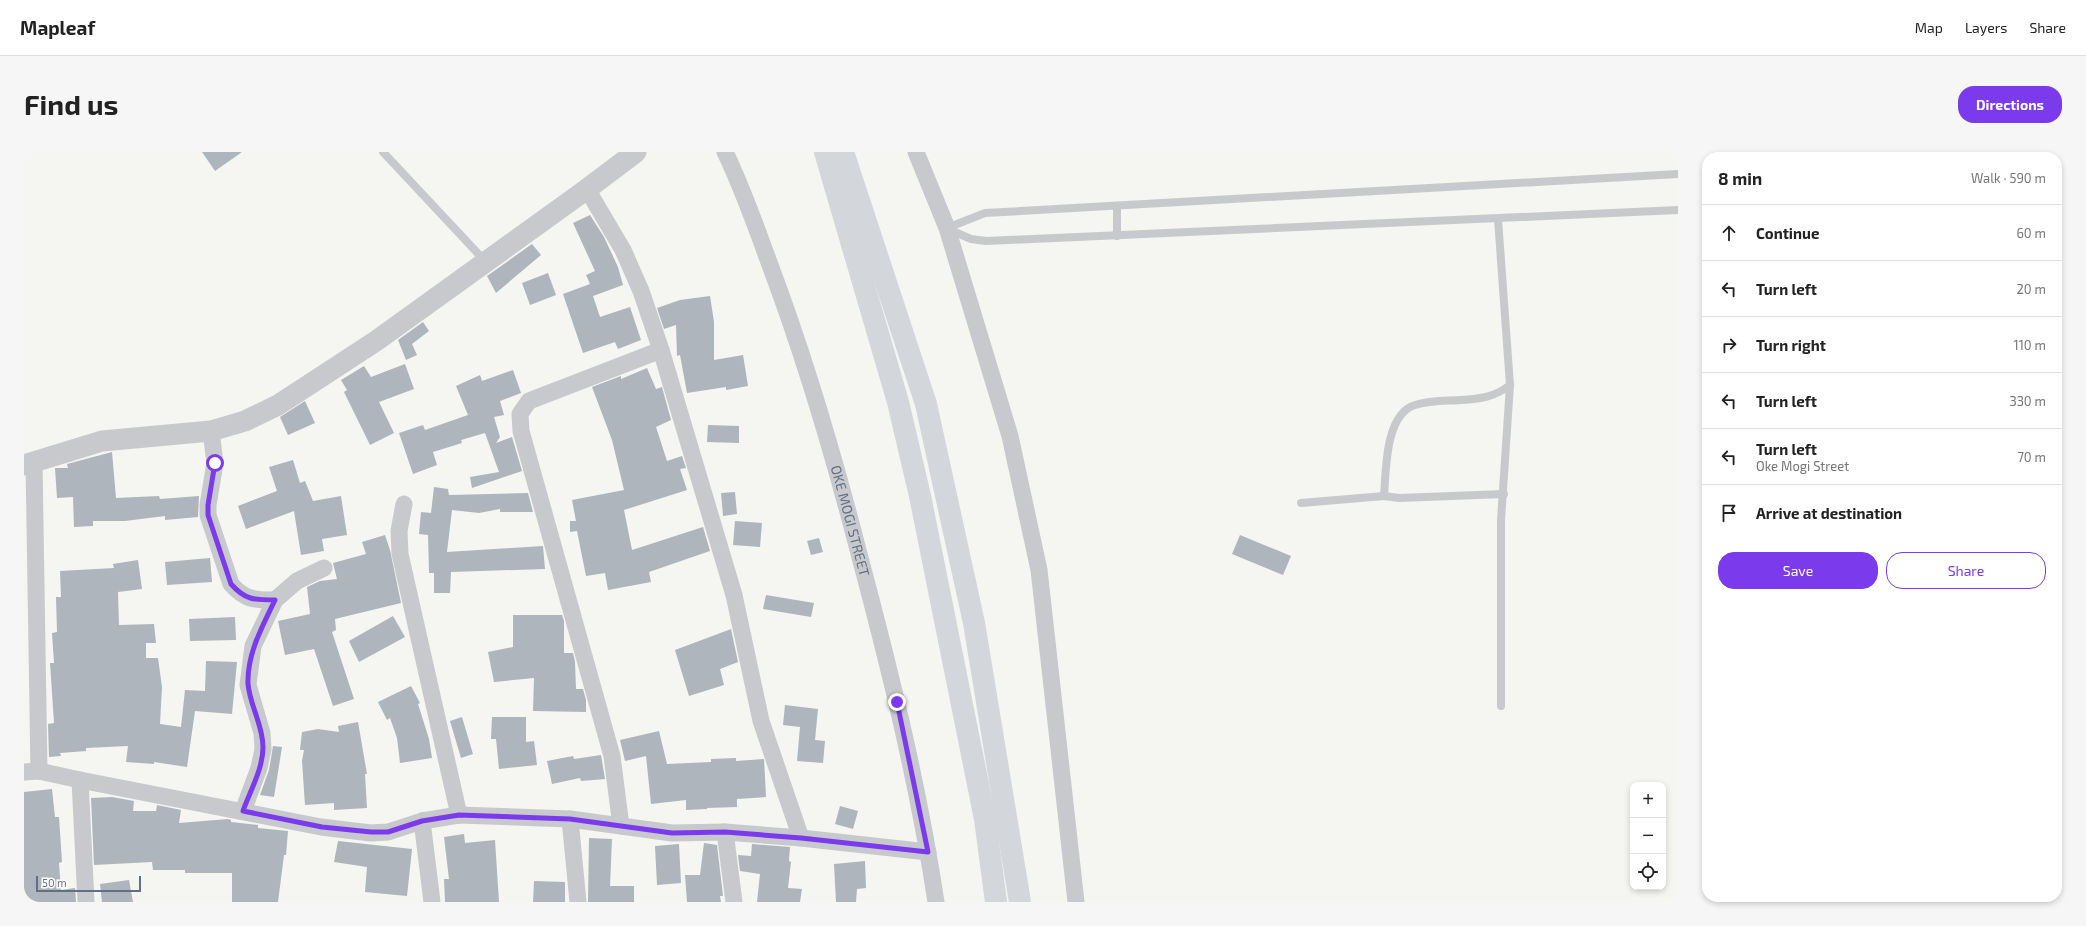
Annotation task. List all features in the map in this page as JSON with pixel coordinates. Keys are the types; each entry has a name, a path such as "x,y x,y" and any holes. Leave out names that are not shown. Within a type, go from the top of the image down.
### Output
{"highway":[{"path":"825,152 898,402 920,496 985,819 996,902"},
{"path":"843,152 926,404 974,623 1020,902"}],"street":[{"path":"636,152 376,341 278,405 245,421 211,431 102,441 29,463 31,772 80,780 322,827 371,832 388,832 422,821 459,815 570,819 672,833 725,832 801,838 928,852"},
{"name":"OKE MOGI STREET","path":"725,152 740,182 798,340 840,479 895,695 928,852 936,902"},
{"path":"916,152 948,228 1010,436 1039,570 1076,902"},
{"path":"587,189 623,250 641,290 661,350 734,595 761,721 801,838"},
{"path":"621,826 612,756 521,431 520,414 529,401 661,350"},
{"path":"211,431 215,463 208,505 208,515 231,584 239,593 252,600 275,600"},
{"path":"404,504 399,532 400,554 459,815"},
{"path":"243,811 259,768 263,749 262,733 248,685 250,659 253,646 275,600 297,581 324,568"},
{"path":"80,780 86,902"},
{"path":"570,819 578,902"},
{"path":"422,821 432,902"},
{"path":"725,832 734,902"}],"lane":[{"path":"382,152 485,261"},
{"path":"948,228 984,213 1678,174"},
{"path":"1117,206 1117,236"},
{"path":"948,228 972,239 986,241 1678,210"},
{"path":"1498,219 1510,385 1501,539 1501,706"},
{"path":"1384,496 1389,438 1400,417 1414,405 1442,401 1475,400 1499,394 1510,385"},
{"path":"1301,504 1384,496 1399,498 1504,494"}],"building":[{"path":"202,152 242,152 215,171"},
{"path":"590,215 604,237 618,267 623,285 593,296 600,317 630,307 641,340 618,349 615,342 583,353 563,294 590,284 586,275 595,271 573,223"},
{"path":"532,244 541,255 496,293 487,276"},
{"path":"548,273 556,295 530,305 522,283"},
{"path":"710,296 714,322 714,360 743,355 748,386 726,390 726,387 687,393 680,355 677,356 676,325 664,329 657,308 680,300"},
{"path":"423,322 429,331 412,344 417,355 406,360 398,340"},
{"path":"405,364 414,389 379,402 394,433 370,445 344,392 347,390 341,380 364,366 371,377"},
{"path":"647,368 656,389 662,387 671,420 656,427 667,461 682,456 686,468 680,469 687,490 624,510 632,550 703,527 710,551 649,572 651,582 608,590 605,573 586,576 577,531 570,532 570,521 576,521 572,500 624,490 612,440 592,387 621,376 621,379"},
{"path":"513,370 521,393 500,401 504,415 494,417 500,437 496,443 512,437 522,471 472,488 470,477 499,472 485,433 461,440 462,443 433,452 437,465 413,474 399,433 423,425 425,430 468,415 456,386 480,375 482,381"},
{"path":"305,401 315,423 288,435 280,417"},
{"path":"708,425 739,426 739,443 707,442"},
{"path":"112,452 116,498 159,496 160,499 199,496 198,517 165,520 165,516 125,521 93,521 93,526 74,527 73,497 57,498 55,468 68,468 67,464"},
{"path":"293,460 300,483 305,481 313,501 341,496 347,535 322,539 324,551 301,555 294,511 246,529 238,506 277,491 269,467"},
{"path":"434,487 448,489 449,495 528,493 533,512 500,512 500,509 479,513 452,510 447,552 543,546 545,569 451,572 450,593 434,593 434,573 429,573 428,535 419,534 421,512 431,513"},
{"path":"735,492 737,514 723,516 721,493"},
{"path":"735,521 762,523 760,547 733,545"},
{"path":"385,535 390,550 401,603 335,619 336,630 332,632 354,699 333,706 314,649 285,655 278,621 310,614 307,587 320,581 337,579 333,563 366,554 362,542"},
{"path":"1240,535 1291,556 1283,575 1232,554"},
{"path":"819,538 823,552 811,555 807,541"},
{"path":"210,558 212,582 167,585 165,562"},
{"path":"138,560 142,589 118,592 119,625 154,624 156,643 146,643 146,658 158,658 162,687 160,724 181,727 185,690 205,691 206,661 237,662 232,714 195,711 187,767 154,762 154,764 126,762 128,746 86,748 86,751 60,753 61,756 49,757 48,724 54,723 50,663 54,663 52,633 57,632 56,597 61,597 60,571 114,568 113,564"},
{"path":"766,595 814,603 811,617 763,609"},
{"path":"513,615 562,615 564,621 564,653 573,653 575,662 576,689 583,689 586,700 586,712 533,711 534,678 494,682 488,652 513,647"},
{"path":"393,616 405,637 359,662 349,641"},
{"path":"235,617 236,640 190,641 189,619"},
{"path":"731,629 738,662 720,669 724,685 689,696 675,650"},
{"path":"411,686 420,703 418,704 429,739 432,758 400,763 397,738 390,718 387,720 378,702"},
{"path":"785,705 818,709 815,740 825,741 823,763 797,761 800,727 783,725"},
{"path":"462,717 473,754 461,758 450,721"},
{"path":"492,717 526,717 526,742 534,741 537,765 499,769 496,739 491,739"},
{"path":"358,722 367,774 365,774 367,808 334,810 334,803 305,805 302,761 304,750 300,750 302,732 318,729 339,732 338,726"},
{"path":"659,731 667,764 711,762 711,759 736,758 736,761 764,759 766,797 737,799 737,807 707,809 686,810 686,800 651,804 646,756 625,761 620,740"},
{"path":"273,746 282,747 274,797 260,795 269,770"},
{"path":"601,755 605,779 581,781 580,778 552,784 547,761 573,756 574,759"},
{"path":"52,789 55,817 59,817 62,862 59,863 61,890 75,888 76,902 24,902 24,792"},
{"path":"112,797 134,801 133,811 156,811 157,805 181,810 179,823 228,819 231,820 231,822 258,825 258,828 288,831 286,855 284,855 278,902 232,902 232,873 185,873 185,870 153,870 152,862 94,865 91,798"},
{"path":"840,806 858,811 853,829 835,824"},
{"path":"464,834 465,843 495,840 499,902 445,902 444,879 449,879 444,837"},
{"path":"589,838 612,839 610,886 634,886 634,902 588,902"},
{"path":"338,841 412,849 407,896 365,892 367,867 334,862"},
{"path":"704,843 717,845 723,896 720,896 721,902 687,902 685,875 700,875"},
{"path":"679,844 681,883 657,885 655,846"},
{"path":"752,844 790,847 789,861 791,862 788,888 802,889 800,902 757,902 760,874 740,871 738,855 751,856"},
{"path":"865,861 866,888 857,889 856,902 836,902 834,864"},
{"path":"129,880 133,902 102,902 100,884"},
{"path":"534,881 565,882 565,902 533,902"}],"route":[{"path":"215,463 208,505 208,515 231,584 239,593 252,600 275,600 253,646 250,659 248,685 262,733 263,749 259,768 243,811 322,827 371,832 388,832 422,821 459,815 570,819 672,833 725,832 801,838 928,852 897,702"}]}
